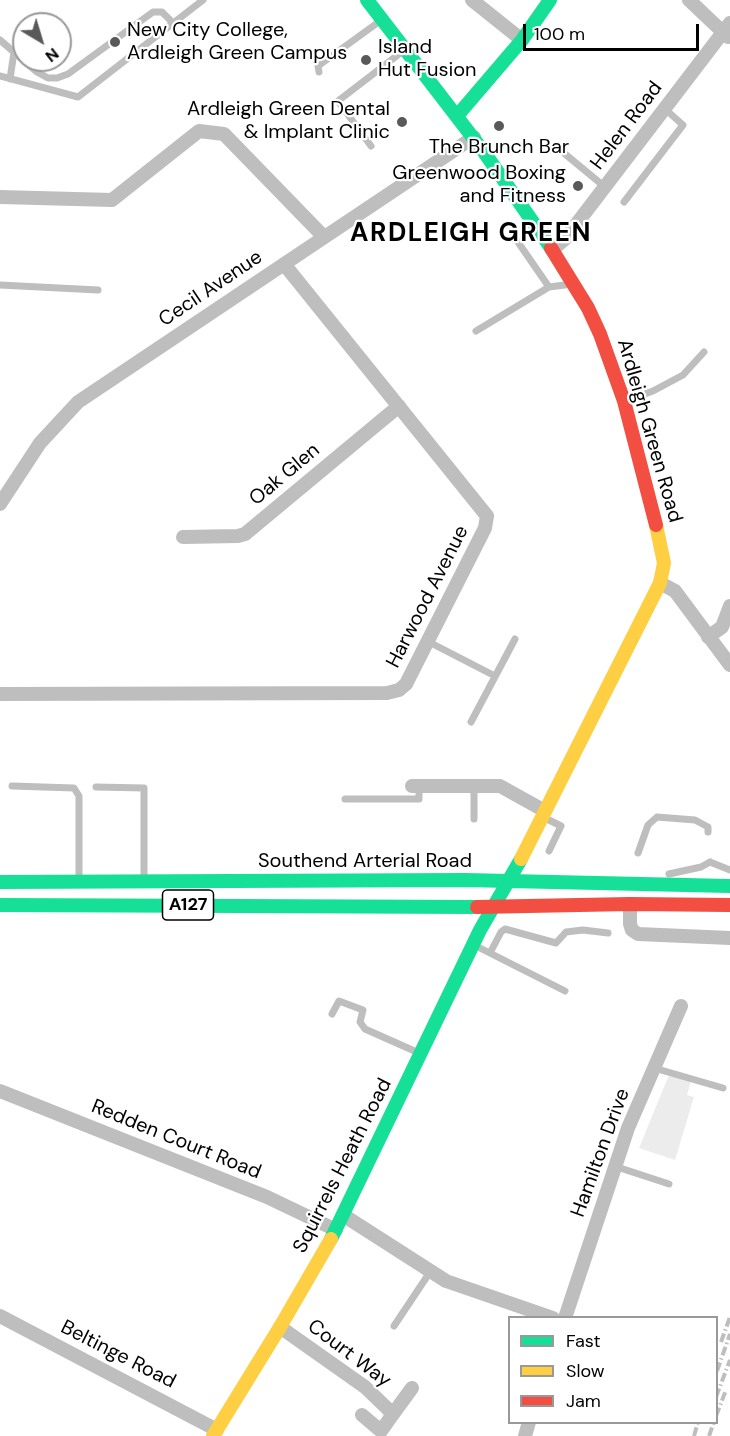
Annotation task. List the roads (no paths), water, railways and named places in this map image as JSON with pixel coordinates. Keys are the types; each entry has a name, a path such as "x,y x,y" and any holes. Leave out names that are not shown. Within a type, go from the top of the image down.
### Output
{"main road":[{"name":"Ardleigh Green Road","path":"367,0 474,137 552,250 588,308 600,334 624,401 662,548 664,563 660,583 544,814 494,906"},
{"path":"457,116 522,40 550,0"},
{"name":"Southend Arterial Road","path":"0,882 414,881 730,886"},
{"name":"A127","path":"414,881 428,891 483,892 494,906"},
{"name":"A127","path":"508,882 517,894 570,896 593,905"},
{"name":"A127","path":"0,904 536,907 730,904"},
{"name":"Squirrels Heath Road","path":"215,1433 336,1230 494,906"}],"street":[{"path":"472,0 522,40"},
{"path":"689,0 728,31"},
{"name":"Helen Road","path":"552,250 565,239 664,109 728,31"},
{"path":"0,197 112,200 198,131 224,134 324,237"},
{"name":"Cecil Avenue","path":"0,504 40,443 78,402 474,137"},
{"name":"Harwood Avenue","path":"0,694 394,692 406,684 485,528 487,516 284,264"},
{"name":"Oak Glen","path":"183,537 245,534 399,406"},
{"path":"660,583 675,591 730,665"},
{"path":"708,637 722,627 730,606"},
{"path":"416,786 500,786 544,814"},
{"path":"630,904 630,924 632,930 638,934 730,938"},
{"name":"Hamilton Drive","path":"565,1316 628,1128 681,1006"},
{"name":"Redden Court Road","path":"0,1091 267,1197 336,1230"},
{"path":"343,1215 446,1281 550,1316"},
{"name":"Beltinge Road","path":"0,1316 215,1433"},
{"name":"Court Way","path":"280,1327 365,1387 393,1414"},
{"name":"Court Way","path":"362,1415 381,1431 412,1388"}],"lane":[{"path":"0,76 78,97 203,0"},
{"path":"72,71 153,12 162,12 173,23"},
{"path":"319,72 318,66 382,19"},
{"path":"0,40 12,50"},
{"path":"371,146 338,101 405,49"},
{"path":"10,79 12,66"},
{"path":"37,72 48,78 57,78 71,72"},
{"path":"624,202 683,125 664,109"},
{"path":"565,154 605,187"},
{"path":"511,232 549,287"},
{"path":"476,330 549,287 574,284"},
{"path":"0,285 98,290"},
{"path":"624,401 653,391 683,375 704,352"},
{"path":"471,722 514,639"},
{"path":"427,641 495,676"},
{"path":"12,786 74,788 80,796 79,882"},
{"path":"345,799 419,799 416,786"},
{"path":"474,786 474,819"},
{"path":"96,787 144,788 144,881"},
{"path":"544,814 561,826 549,851"},
{"path":"638,853 648,825 657,817 694,820 708,827 708,832"},
{"path":"626,884 701,867 709,858 730,870"},
{"path":"490,952 505,929 556,943 566,932 583,930 608,933"},
{"path":"474,945 566,991"},
{"path":"332,1014 339,1001 363,1010 360,1022 365,1029 421,1054"},
{"path":"654,1068 723,1088"},
{"path":"615,1166 669,1184"},
{"path":"394,1326 430,1272"}],"railway":[{"path":"721,1342 730,1317"},
{"path":"718,1368 730,1334"},
{"path":"718,1392 730,1360"},
{"path":"718,1411 726,1390"},
{"path":"694,1436 697,1424"},
{"path":"709,1436 713,1424"}],"place":[{"name":"New City College, Ardleigh Green Campus","path":"115,42"},
{"name":"Island Hut Fusion","path":"366,60"},
{"name":"Ardleigh Green Dental & Implant Clinic","path":"402,122"},
{"name":"The Brunch Bar","path":"499,126"},
{"name":"Greenwood Boxing and Fitness","path":"578,186"}],"district":[{"name":"ARDLEIGH GREEN","path":"471,234"}]}
